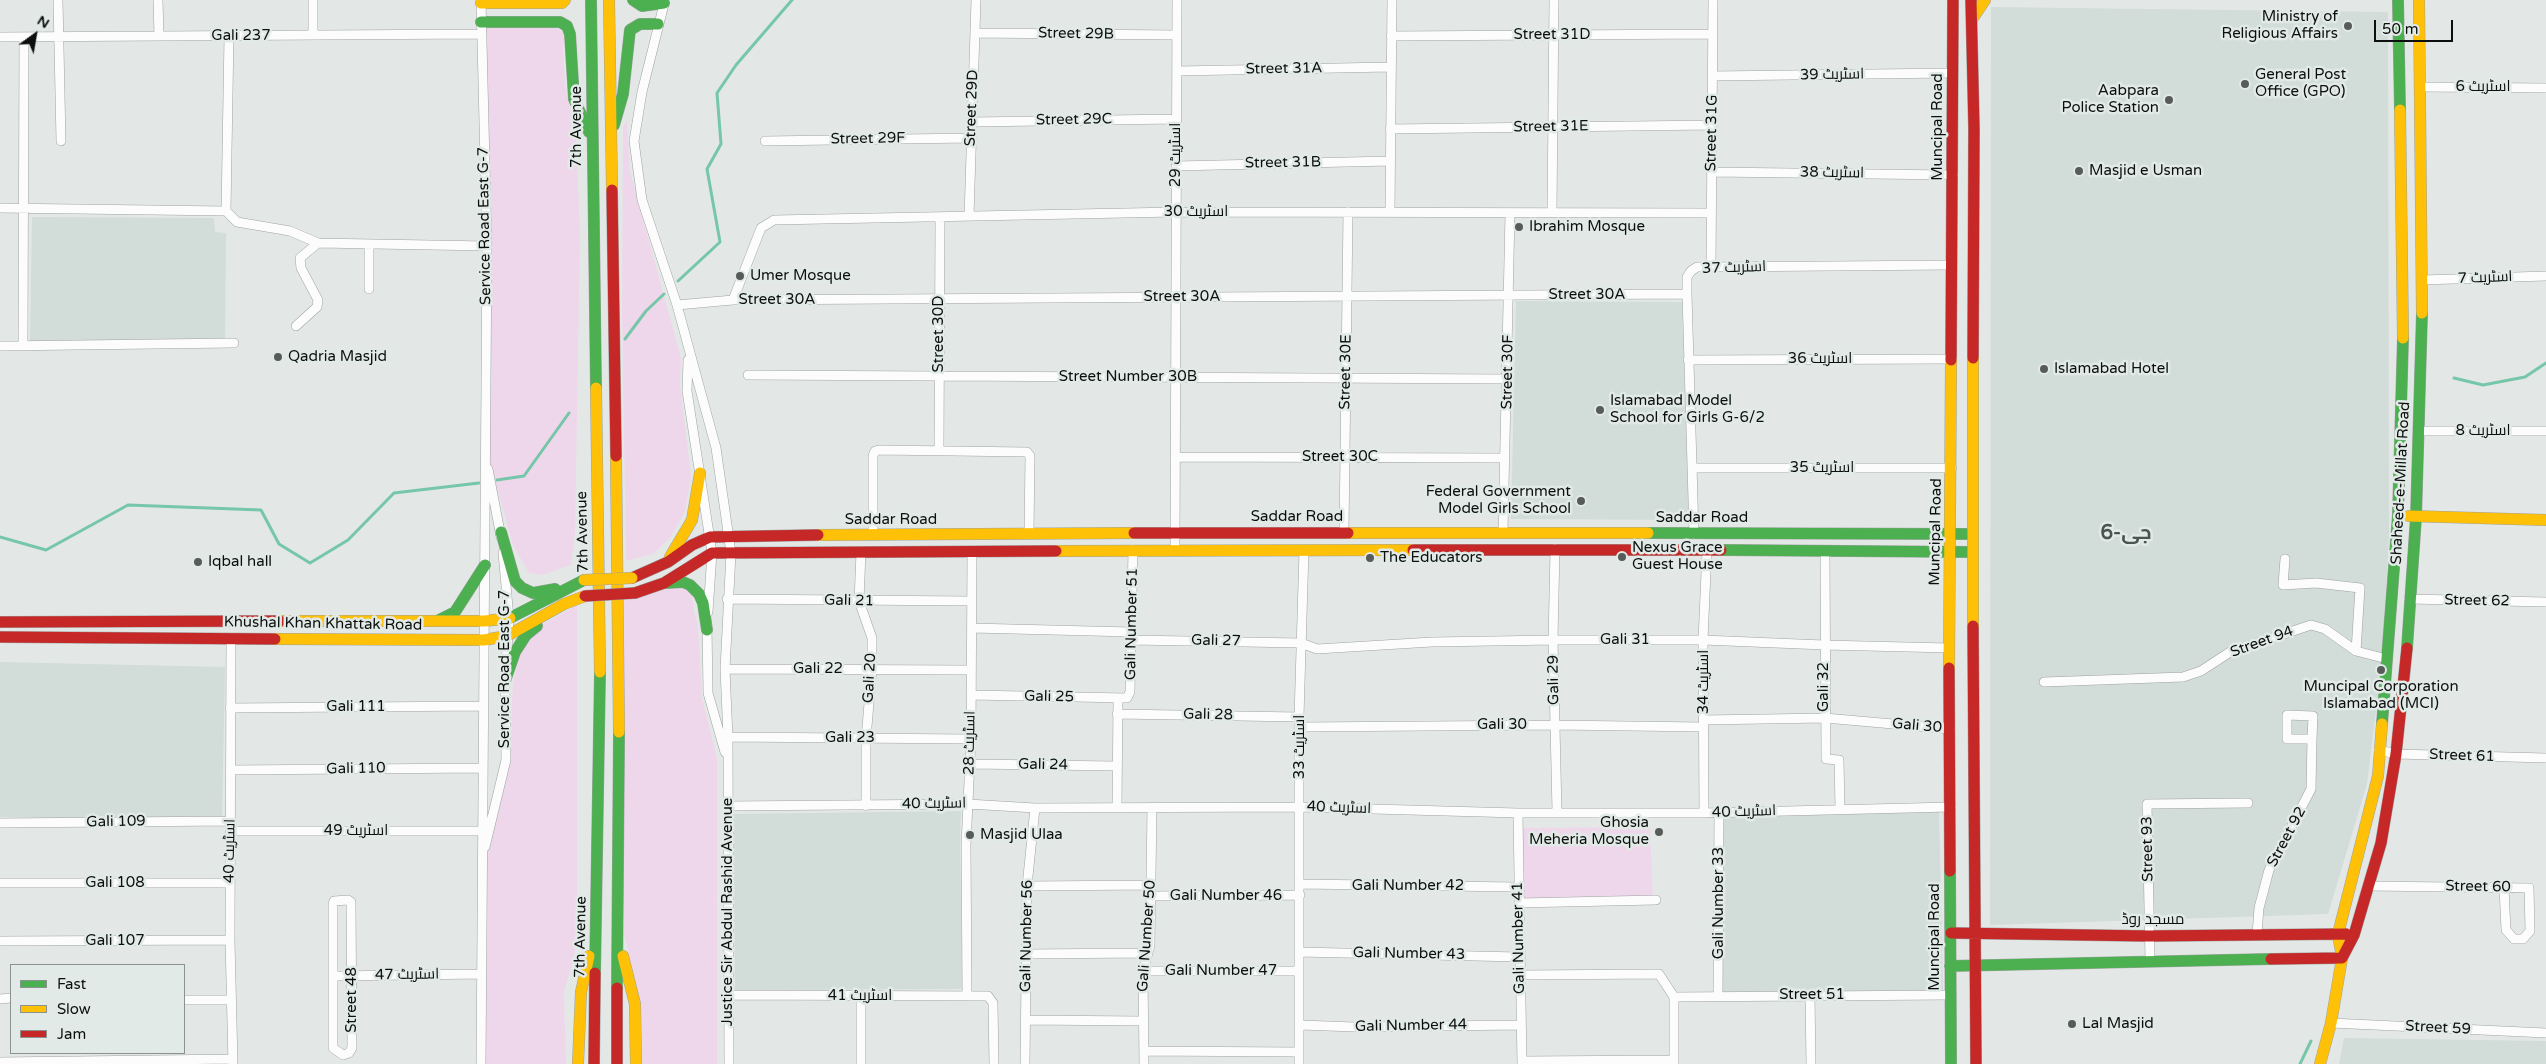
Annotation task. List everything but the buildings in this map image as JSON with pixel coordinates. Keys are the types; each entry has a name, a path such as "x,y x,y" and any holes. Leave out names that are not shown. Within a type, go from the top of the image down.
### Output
{"street":[{"path":"58,0 61,141"},
{"path":"158,0 159,36"},
{"path":"313,0 313,35"},
{"path":"481,2 562,3 565,0"},
{"name":"7th Avenue","path":"591,0 600,678 594,1064"},
{"path":"609,0 619,669 617,1064"},
{"path":"633,0 642,6 664,2"},
{"name":"Street 29D","path":"968,216 976,0"},
{"name":"اسٹریٹ 29","path":"1175,550 1177,0"},
{"path":"1390,212 1392,0"},
{"path":"1552,213 1554,0"},
{"name":"Street 31G","path":"1710,267 1713,0"},
{"name":"Muncipal Road","path":"1950,1064 1951,808 1949,648 1952,468 1953,0"},
{"path":"1971,0 1972,552 1976,1064"},
{"path":"1972,19 1979,6 1985,0"},
{"name":"Shaheed-e-Millat Road","path":"2342,958 2338,934 2378,776 2398,515 2402,433 2404,296 2398,0"},
{"name":"Shaheed-e-Millat Road","path":"2320,1064 2331,1023 2342,958 2354,935 2370,886 2381,843 2396,754 2407,643 2416,517 2423,296 2419,0"},
{"name":"Service Road East G-7","path":"481,2 486,246 485,621 480,974 481,1064"},
{"name":"Justice Sir Abdul Rashid Avenue","path":"664,2 642,92 634,141 642,200 677,305 716,448 731,553 727,599 725,669 728,737 729,1064"},
{"path":"481,22 560,22 567,26 570,34 574,99 592,137"},
{"path":"610,141 623,94 630,30 640,24 658,24"},
{"name":"Street 29B","path":"975,33 1177,35"},
{"name":"Gali 237","path":"0,37 481,34"},
{"name":"Street 31D","path":"1391,36 1713,34"},
{"path":"226,210 229,36"},
{"path":"23,346 24,37"},
{"name":"Street 31A","path":"1176,71 1391,67"},
{"name":"اسٹریٹ 39","path":"1712,76 1952,73"},
{"name":"اسٹریٹ 6","path":"2420,87 2546,88"},
{"name":"Street 29C","path":"972,122 1176,118"},
{"name":"Street 31E","path":"1390,129 1712,125"},
{"name":"Street 29F","path":"765,141 971,138"},
{"name":"Street 31B","path":"1176,166 1390,161"},
{"name":"اسٹریٹ 38","path":"1712,172 1953,175"},
{"path":"0,208 226,210 238,222 290,231 318,242 486,246"},
{"name":"اسٹریٹ 30","path":"733,300 761,228 774,220 1176,212 1711,213"},
{"name":"Street 30E","path":"1344,532 1348,212"},
{"name":"Street 30F","path":"1503,532 1508,379 1510,213"},
{"name":"Street 30D","path":"939,451 940,217"},
{"path":"296,326 318,307 318,300 301,268 300,258 318,242"},
{"path":"369,244 369,289"},
{"name":"اسٹریٹ 37","path":"1694,534 1687,294 1687,277 1691,270 1710,267 1952,265"},
{"name":"اسٹریٹ 7","path":"2423,280 2546,276"},
{"name":"Street 30A","path":"677,305 733,300 1687,294"},
{"path":"2404,296 2423,296"},
{"path":"0,346 234,343"},
{"name":"Justice Sir Abdul Rashid Avenue","path":"688,350 687,391 712,553 707,630 708,693 727,760"},
{"name":"اسٹریٹ 36","path":"1688,360 1952,358"},
{"name":"Street Number 30B","path":"748,375 1508,379"},
{"name":"اسٹریٹ 8","path":"2419,431 2546,431"},
{"path":"873,535 875,451 1030,454 1029,533"},
{"name":"Service Road East G-7","path":"483,856 506,760 506,681 509,618 501,532 484,452"},
{"name":"Street 30C","path":"1176,457 1506,458"},
{"name":"اسٹریٹ 35","path":"1692,468 1952,468"},
{"path":"668,562 692,520 700,473"},
{"path":"2398,515 2546,520"},
{"path":"501,532 511,571 515,581 522,588 533,593 572,585"},
{"name":"Saddar Road","path":"632,578 668,562 692,545 710,537 729,536 1344,532 1972,534"},
{"name":"Saddar Road","path":"712,553 1555,549 1972,552"},
{"name":"Gali 29","path":"1555,549 1553,640 1557,812"},
{"name":"Gali Number 51","path":"1128,698 1130,692 1133,550"},
{"name":"اسٹریٹ 33","path":"1299,1064 1301,1025 1299,971 1299,717 1304,550"},
{"name":"اسٹریٹ 34","path":"1704,813 1704,640 1707,550"},
{"name":"اسٹریٹ 28","path":"967,995 972,551"},
{"name":"Gali 32","path":"1825,551 1826,759 1839,760 1840,809"},
{"name":"Gali 20","path":"861,552 859,601 872,638 872,669 866,738 866,806"},
{"path":"664,583 712,553"},
{"path":"2285,559 2283,585 2316,583 2360,588 2356,651"},
{"path":"437,622 455,612 485,564"},
{"name":"Khushal Khan Khattak Road","path":"0,622 485,621 509,618 584,580 632,578"},
{"path":"664,583 683,582 694,589 703,602 707,630"},
{"name":"Khushal Khan Khattak Road","path":"0,637 151,636 484,640 507,636 564,604 585,596 635,593 664,583"},
{"name":"Gali 21","path":"727,599 971,601"},
{"name":"Street 62","path":"2409,599 2546,602"},
{"path":"506,681 515,652 526,636 564,604"},
{"path":"151,622 151,636"},
{"name":"Street 94","path":"2044,682 2183,677 2201,671 2230,652 2312,626 2325,629 2356,651 2388,660"},
{"name":"Gali 27","path":"972,628 1301,642"},
{"name":"اسٹریٹ 40","path":"231,638 230,1000 233,1062"},
{"name":"Gali 31","path":"1301,642 1317,649 1432,642 1553,640 1704,640 1824,646 1949,648"},
{"name":"Gali 22","path":"725,669 971,670"},
{"name":"Gali 25","path":"971,695 1128,698"},
{"name":"Gali Number 51","path":"1117,807 1118,699"},
{"name":"Gali 111","path":"230,708 483,706"},
{"name":"Gali 28","path":"1117,714 1299,717"},
{"name":"Gali 30","path":"1300,726 1704,724 1825,718 1950,729"},
{"name":"Gali 23","path":"728,737 971,739"},
{"name":"Street 92","path":"2257,934 2259,908 2268,870 2312,789 2312,739"},
{"name":"Street 61","path":"2379,750 2396,754 2546,758"},
{"name":"Gali 24","path":"971,764 1116,766"},
{"name":"Gali 110","path":"230,770 482,768"},
{"name":"Street 93","path":"2149,936 2147,804 2248,803"},
{"name":"اسٹریٹ 40","path":"727,806 968,804 1034,808 1300,807 1518,813 1704,813 1719,811 1951,808"},
{"name":"Gali Number 50","path":"1144,1064 1143,972 1147,953 1152,896 1152,807"},
{"name":"Gali Number 56","path":"1025,1064 1026,886 1034,808"},
{"name":"Gali Number 33","path":"1718,995 1719,811"},
{"path":"1586,812 1586,823"},
{"name":"Gali Number 41","path":"1518,813 1522,1062"},
{"name":"Gali 109","path":"0,823 231,821"},
{"name":"اسٹریٹ 49","path":"231,831 481,831"},
{"name":"Gali 108","path":"0,882 230,883"},
{"name":"Gali Number 42","path":"1299,884 1518,887"},
{"path":"1026,886 1151,885"},
{"name":"Street 60","path":"2370,886 2529,888 2530,931 2527,936 2519,940 2508,935 2506,930 2504,888"},
{"name":"Gali Number 46","path":"1152,896 1300,895"},
{"path":"1519,903 1656,900"},
{"name":"Street 48","path":"334,901 350,901 352,976 352,1048 349,1053 343,1055 336,1052 333,1048 334,901"},
{"path":"578,1064 581,992 596,927"},
{"name":"مسجد روڈ","path":"1951,933 2149,936 2354,935"},
{"path":"618,936 634,1004 636,1064"},
{"path":"2149,936 2150,961"},
{"name":"Gali 107","path":"0,941 230,940"},
{"name":"Gali Number 43","path":"1299,952 1519,957"},
{"path":"1025,954 1147,953"},
{"path":"1950,966 2342,958"},
{"name":"Gali Number 47","path":"1143,972 1299,971"},
{"name":"اسٹریٹ 47","path":"333,976 480,974"},
{"path":"1520,975 1659,974 1674,997 1674,1062 1522,1062"},
{"name":"اسٹریٹ 41","path":"728,995 988,996 992,999 994,1064"},
{"name":"Street 51","path":"1674,997 1718,995 1950,995"},
{"path":"1810,995 1811,1064"},
{"path":"860,1064 861,996"},
{"path":"185,1000 230,1000"},
{"path":"1026,1020 1143,1021"},
{"name":"Street 59","path":"2331,1023 2546,1034"},
{"name":"Gali Number 44","path":"1301,1025 1354,1027 1520,1025"},
{"path":"1144,1051 1299,1052"},
{"path":"0,1062 233,1062"}],"shaded area":[{"path":"1991,7 2388,12 2389,537 2381,670 2367,784 2328,914 1990,925"},
{"path":"485,27 555,28 565,33 563,46 565,86 576,128 580,235 575,535 571,565 542,575 529,573 513,545 487,452"},
{"path":"627,120 630,172 681,358 680,385 691,476 685,512 670,538 653,554 626,561 622,314 623,127"},
{"path":"32,217 214,218 215,232 226,233 225,341 30,342"},
{"name":"Islamabad Model School for Girls G-6/2","path":"1516,301 1682,302 1689,520 1511,519"},
{"path":"679,585 692,591 694,613 698,625 702,698 717,758 717,1064 639,1064 637,988 624,934 621,602"},
{"path":"577,605 577,935 574,957 564,992 566,1064 486,1064 487,857 509,753 513,685 520,652 543,624"},
{"path":"0,662 225,667 222,821 0,817"},
{"path":"961,811 962,989 735,990 733,814"},
{"path":"1939,812 1943,991 1721,993 1723,814"},
{"path":"1650,827 1653,897 1520,900 1522,828"},
{"path":"2344,1038 2546,1041 2546,1064 2339,1064"}],"waterway":[{"path":"678,281 720,242 707,169 721,144 717,93 736,65 792,0"},
{"path":"625,339 646,311 664,294"},
{"path":"2454,378 2483,385 2525,377 2546,363"},
{"path":"497,480 524,476 569,413"},
{"path":"0,537 46,550 128,505 261,510 279,544 310,563 348,540 394,493 479,483"},
{"path":"2300,1064 2311,1041"}],"traffic: fast":[{"path":"591,0 596,388"},
{"path":"633,0 642,6 664,3"},
{"path":"2398,0 2400,110"},
{"path":"481,22 560,22 567,26 570,34 574,99 589,132"},
{"path":"614,125 623,94 630,30 640,24 658,24"},
{"path":"2407,648 2416,517 2422,313"},
{"path":"2382,724 2398,515 2403,338"},
{"path":"501,532 515,581 522,588 533,593 555,589"},
{"path":"1648,533 1972,534"},
{"path":"1721,550 1972,552"},
{"path":"439,620 455,612 485,565"},
{"path":"510,618 584,580"},
{"path":"666,583 683,582 690,585 699,594 703,603 707,630"},
{"path":"505,681 515,652 526,635 537,626"},
{"path":"595,973 600,672"},
{"path":"617,988 619,732"},
{"path":"1950,871 1951,1064"},
{"path":"1950,966 2271,959"}],"traffic: slow":[{"path":"481,3 562,3 565,0"},
{"path":"609,0 612,190"},
{"path":"1973,18 1985,0"},
{"path":"2419,0 2422,313"},
{"path":"2400,110 2403,338"},
{"path":"1973,358 1973,626"},
{"path":"1949,668 1951,360"},
{"path":"596,388 600,672"},
{"path":"616,456 619,732"},
{"path":"670,557 692,520 700,473"},
{"path":"2409,516 2546,520"},
{"path":"818,535 1134,533"},
{"path":"1348,533 1648,533"},
{"path":"1056,551 1413,550"},
{"path":"584,580 632,578"},
{"path":"275,639 484,640 507,636 564,604 585,596"},
{"path":"280,621 485,621 510,618"},
{"path":"2320,1064 2331,1023 2342,958 2338,934 2378,776 2382,724"},
{"path":"578,1064 581,992 589,956"},
{"path":"623,956 635,1004 636,1064"}],"traffic: jam":[{"path":"1951,360 1953,0"},
{"path":"1971,0 1974,129 1973,358"},
{"path":"612,190 616,456"},
{"path":"1134,533 1348,533"},
{"path":"632,578 668,562 692,545 710,537 818,535"},
{"path":"1413,550 1721,550"},
{"path":"635,593 664,583 712,553 1056,551"},
{"path":"585,596 635,593"},
{"path":"0,622 280,621"},
{"path":"1973,626 1976,1064"},
{"path":"0,637 275,639"},
{"path":"2342,958 2354,935 2381,843 2396,754 2407,648"},
{"path":"1949,668 1950,871"},
{"path":"1951,933 2149,936 2346,934"},
{"path":"2271,959 2342,958"},
{"path":"594,1064 595,973"},
{"path":"617,988 617,1064"}],"place":[{"name":"Ministry of Religious Affairs","path":"2348,26"},
{"name":"General Post Office (GPO)","path":"2245,84"},
{"name":"Aabpara Police Station","path":"2169,100"},
{"name":"Masjid e Usman","path":"2079,171"},
{"name":"Ibrahim Mosque","path":"1519,227"},
{"name":"Umer Mosque","path":"740,276"},
{"name":"Qadria Masjid","path":"278,357"},
{"name":"Islamabad Hotel","path":"2044,369"},
{"name":"Islamabad Model School for Girls G-6/2","path":"1600,410"},
{"name":"Federal Government Model Girls School","path":"1581,501"},
{"name":"Nexus Grace Guest House","path":"1622,557"},
{"name":"The Educators","path":"1370,558"},
{"name":"Iqbal hall","path":"198,562"},
{"name":"Muncipal Corporation Islamabad (MCI)","path":"2381,670"},
{"name":"Ghosia Meheria Mosque","path":"1659,832"},
{"name":"Masjid Ulaa","path":"970,835"},
{"name":"Lal Masjid","path":"2072,1024"}],"district":[{"name":"جی-6","path":"2126,534"}]}
